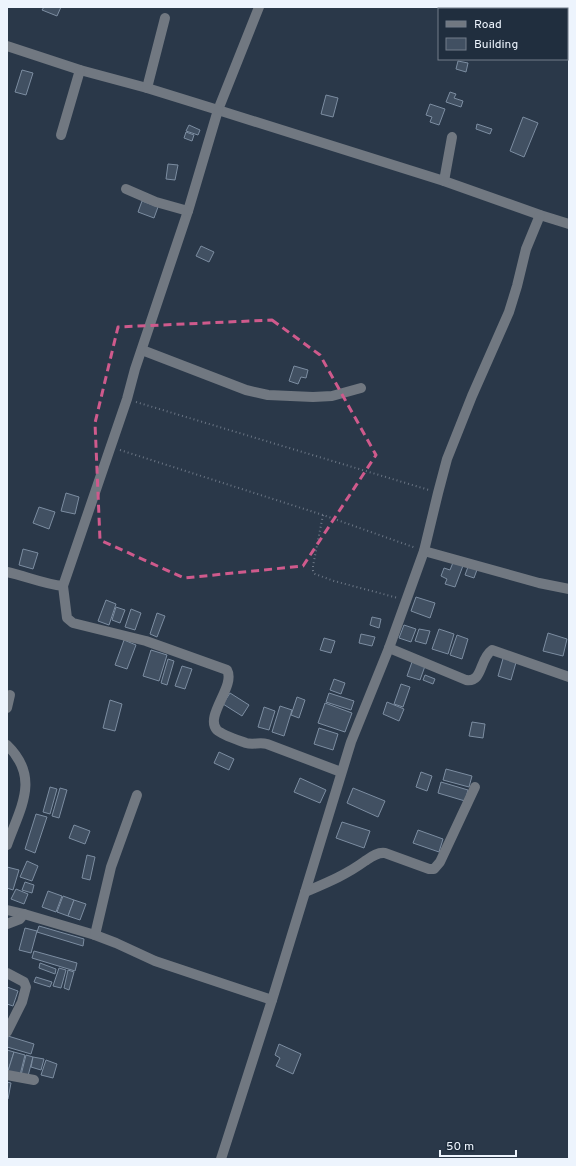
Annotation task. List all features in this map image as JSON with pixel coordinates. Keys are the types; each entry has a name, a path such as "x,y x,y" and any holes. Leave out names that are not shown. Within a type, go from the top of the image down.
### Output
{"street":[{"path":"259,7 218,110 188,211 127,399 63,586 65,608 67,618 73,623 146,641 227,670 229,679 214,718 215,726 218,731 246,743 267,744 341,772"},
{"path":"147,88 165,18"},
{"path":"7,46 80,70 147,88 444,181 540,216 569,224"},
{"path":"61,135 80,70"},
{"path":"444,181 452,137"},
{"path":"126,189 156,202 188,211"},
{"path":"221,1159 272,1000 351,742 389,648 424,551 450,452 509,312 526,249 540,216"},
{"path":"142,350 246,390 268,395 313,397 332,396 361,388"},
{"path":"424,551 539,583 569,589"},
{"path":"7,572 51,585 63,586"},
{"path":"389,648 471,681 476,678 486,654 492,650 569,677"},
{"path":"7,708 10,695"},
{"path":"7,745 15,753 23,767 27,784 24,797 7,844"},
{"path":"305,892 348,873 374,855 381,852 429,869 434,869 440,862 475,787"},
{"path":"95,935 111,867 137,795"},
{"path":"7,910 95,935 154,961 272,1000"},
{"path":"7,924 20,919 24,914"},
{"path":"7,973 24,982 26,987 22,1002 7,1032"},
{"path":"7,1075 34,1080"}],"path":[{"path":"127,399 438,493"},
{"path":"111,448 323,515 424,551"},
{"path":"323,515 313,572 334,581 406,600"}],"highlighted area":[{"path":"272,320 320,355 376,455 303,566 184,578 100,540 95,423 118,327"}],"building":[{"path":"44,7 61,7 57,16 42,10"},
{"path":"458,61 468,63 466,72 456,69"},
{"path":"22,70 33,73 26,95 15,92"},
{"path":"450,92 456,94 454,98 463,101 461,107 446,102"},
{"path":"326,95 338,98 333,117 321,114"},
{"path":"430,104 445,109 439,125 430,122 432,117 426,115"},
{"path":"523,117 538,123 524,157 510,151"},
{"path":"477,124 492,129 490,134 476,129"},
{"path":"189,125 200,130 198,135 186,131"},
{"path":"186,132 194,135 192,141 184,138"},
{"path":"168,164 178,165 175,180 166,179"},
{"path":"142,201 158,207 154,218 138,212"},
{"path":"201,246 214,252 209,262 196,256"},
{"path":"294,366 308,370 306,378 301,377 298,384 289,381"},
{"path":"66,493 79,497 75,514 61,511"},
{"path":"39,507 55,512 49,529 33,523"},
{"path":"23,549 38,553 33,569 19,565"},
{"path":"454,560 464,563 455,587 445,584 447,579 441,576 444,568 450,570"},
{"path":"469,564 478,567 474,578 465,575"},
{"path":"416,597 435,603 430,618 411,611"},
{"path":"106,600 116,604 109,625 98,621"},
{"path":"116,607 125,610 120,623 112,620"},
{"path":"131,609 141,613 135,630 125,627"},
{"path":"157,613 165,616 157,637 150,634"},
{"path":"372,617 381,619 379,628 370,625"},
{"path":"404,625 416,629 411,642 399,638"},
{"path":"419,629 430,631 426,644 415,641"},
{"path":"439,629 454,634 448,654 432,649"},
{"path":"548,633 567,639 563,656 543,651"},
{"path":"361,634 375,637 372,646 359,643"},
{"path":"457,635 468,639 462,659 450,655"},
{"path":"324,638 335,641 331,653 320,650"},
{"path":"124,640 136,645 127,669 115,665"},
{"path":"151,650 167,655 159,681 143,676"},
{"path":"504,655 517,659 511,680 498,676"},
{"path":"168,659 174,661 167,685 161,683"},
{"path":"412,662 425,666 420,680 407,676"},
{"path":"182,666 192,669 185,689 175,686"},
{"path":"425,675 435,679 433,684 423,680"},
{"path":"334,679 345,683 341,694 330,690"},
{"path":"401,684 410,687 403,707 394,704"},
{"path":"230,693 249,705 242,716 223,704"},
{"path":"329,693 354,701 351,710 326,702"},
{"path":"297,697 305,700 299,718 291,715"},
{"path":"110,700 122,704 115,731 103,728"},
{"path":"387,702 404,709 399,721 383,714"},
{"path":"325,703 352,713 345,732 318,723"},
{"path":"280,706 292,710 284,736 272,732"},
{"path":"264,707 275,711 269,730 258,727"},
{"path":"472,722 485,724 483,738 469,736"},
{"path":"319,728 338,734 333,750 314,744"},
{"path":"219,752 234,759 229,770 214,763"},
{"path":"446,769 472,776 469,787 443,780"},
{"path":"421,772 432,776 427,791 416,787"},
{"path":"300,778 326,790 320,803 294,792"},
{"path":"441,782 468,790 465,801 438,793"},
{"path":"50,787 57,789 50,814 43,812"},
{"path":"60,788 67,790 59,818 52,816"},
{"path":"353,788 385,801 378,817 347,803"},
{"path":"36,814 47,817 35,853 25,849"},
{"path":"342,822 370,831 364,848 336,838"},
{"path":"74,825 90,831 85,844 69,838"},
{"path":"418,830 443,839 439,852 413,843"},
{"path":"87,855 95,857 90,880 82,878"},
{"path":"27,861 38,866 32,881 20,877"},
{"path":"7,867 19,870 13,890 7,888"},
{"path":"25,882 34,885 32,893 22,890"},
{"path":"16,889 28,894 24,904 11,899"},
{"path":"48,891 62,896 56,912 42,907"},
{"path":"63,896 74,900 68,916 57,912"},
{"path":"74,900 86,904 80,920 68,916"},
{"path":"39,926 84,939 83,946 37,932"},
{"path":"25,928 37,931 31,953 19,950"},
{"path":"34,951 77,963 75,971 32,958"},
{"path":"40,963 56,969 55,974 39,968"},
{"path":"59,968 66,970 61,988 53,986"},
{"path":"68,970 74,972 69,990 64,988"},
{"path":"36,977 52,982 50,987 34,982"},
{"path":"7,987 18,991 13,1006 7,1004"},
{"path":"8,1036 34,1044 31,1054 7,1047"},
{"path":"279,1044 301,1054 293,1074 276,1066 280,1058 275,1055"},
{"path":"7,1050 14,1052 8,1071 7,1071"},
{"path":"14,1052 25,1055 20,1075 8,1071"},
{"path":"26,1055 33,1057 28,1076 21,1075"},
{"path":"33,1057 44,1059 41,1070 31,1067"},
{"path":"46,1060 57,1064 53,1078 41,1075"},
{"path":"7,1082 11,1083 8,1099 7,1099"}]}
